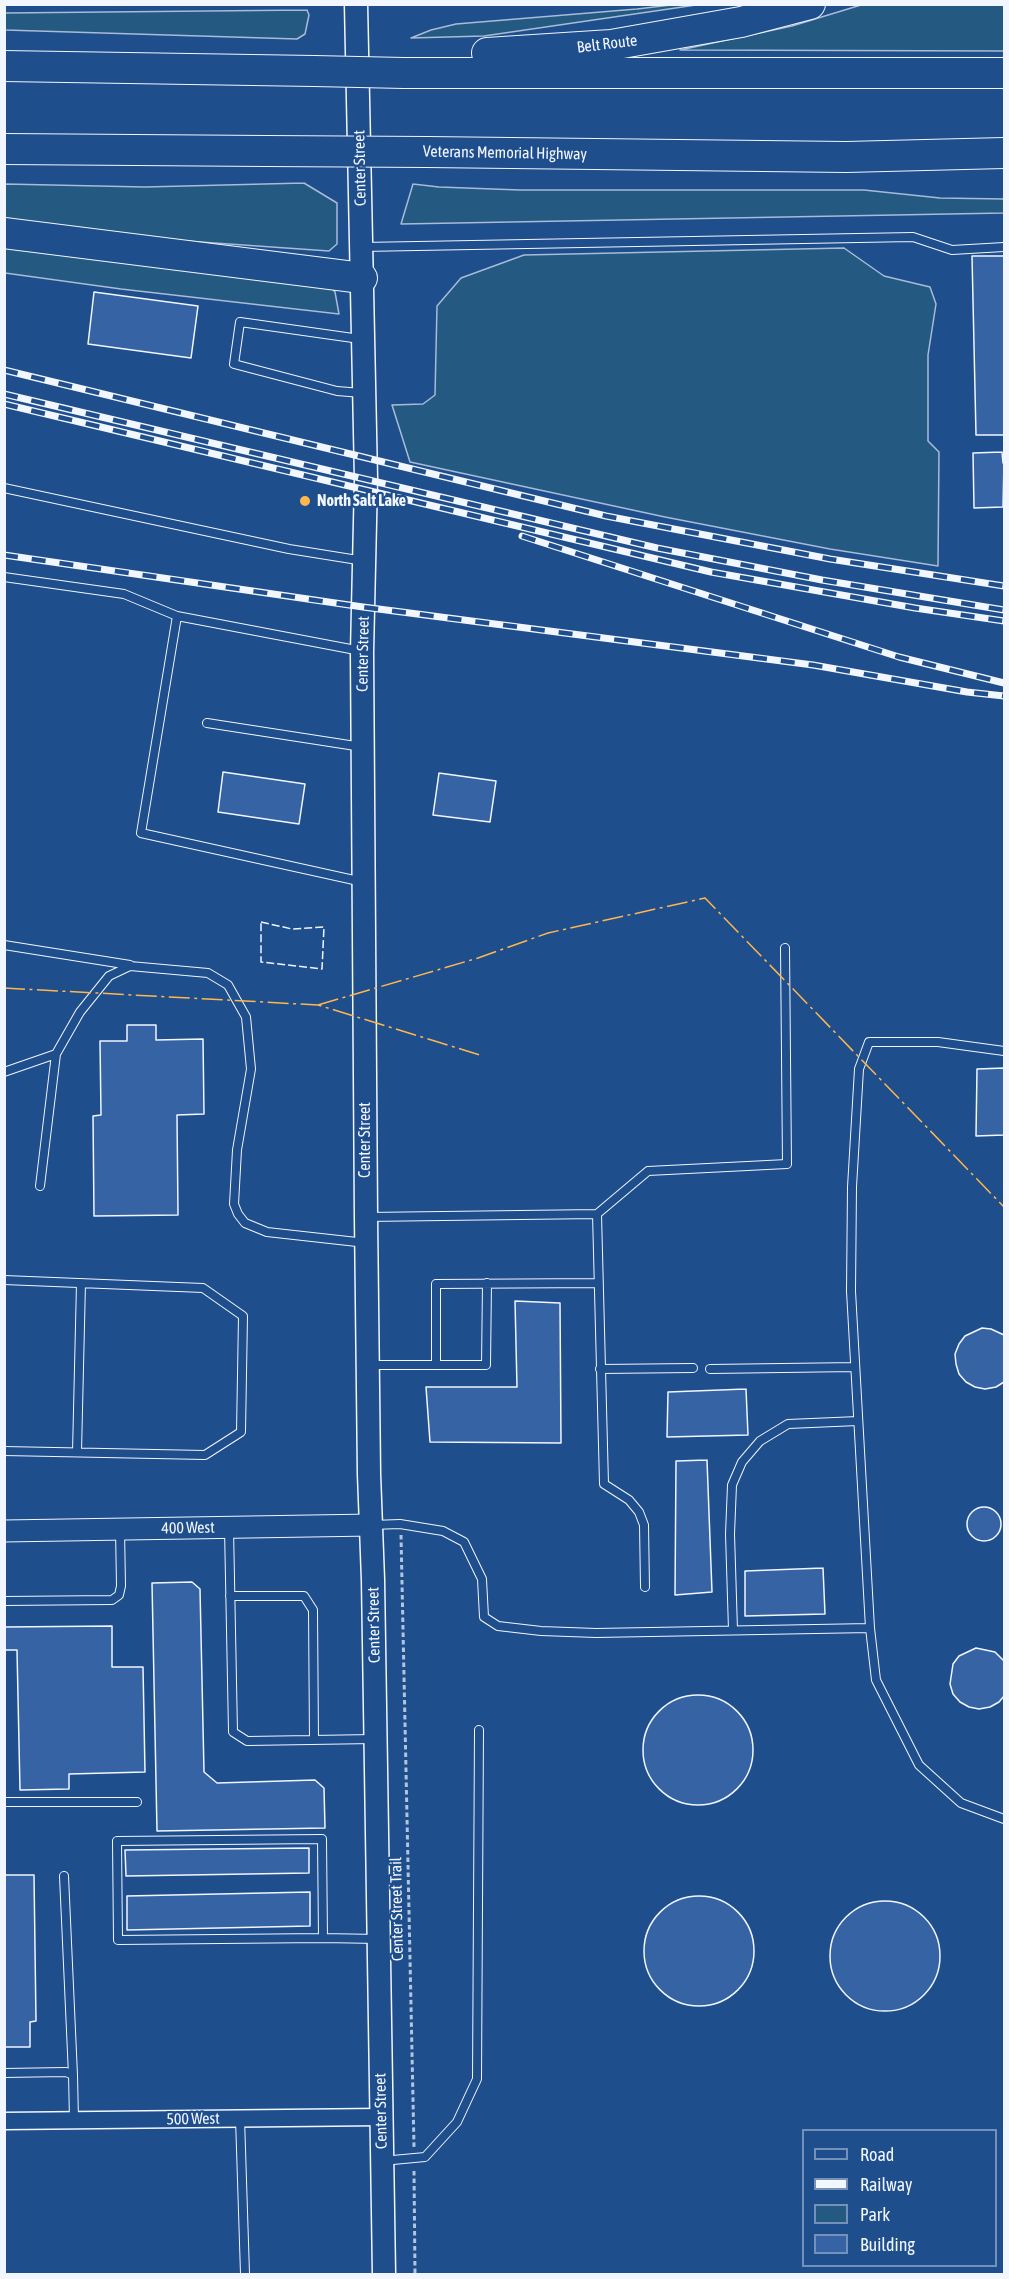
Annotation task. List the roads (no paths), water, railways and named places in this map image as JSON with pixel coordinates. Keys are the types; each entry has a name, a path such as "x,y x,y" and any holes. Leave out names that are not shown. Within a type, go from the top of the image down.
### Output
{"highway":[{"name":"Belt Route","path":"404,73 479,54 559,50 659,38 775,15 810,4"},
{"path":"4,66 404,73 1005,73"},
{"name":"Veterans Memorial Highway","path":"4,148 846,157 1005,153"},
{"path":"4,233 362,278"}],"main road":[{"name":"Center Street","path":"356,4 365,393 362,747 366,1243 384,2274"}],"street":[{"name":"400 West","path":"4,1531 372,1525"},
{"name":"500 West","path":"4,2121 381,2117"}],"lane":[{"path":"362,247 913,237 951,250 1005,247"},
{"path":"364,339 240,322 234,364 337,391 365,393"},
{"path":"4,488 289,549 365,561"},
{"path":"4,577 124,594 177,616 362,651"},
{"path":"177,616 141,833 364,882"},
{"path":"207,723 362,747"},
{"path":"4,945 130,966 208,973 228,985 246,1017 251,1069 237,1150 234,1204 245,1223 267,1232 366,1243"},
{"path":"366,1217 597,1214 648,1171 787,1164 785,948"},
{"path":"40,1186 56,1054 80,1012 109,976 130,966"},
{"path":"1005,1051 938,1042 869,1042 859,1070 852,1187 851,1291 870,1628 876,1680 919,1765 961,1803 1005,1819"},
{"path":"4,1072 56,1054"},
{"path":"597,1214 604,1484 629,1500 639,1512 644,1525 645,1587"},
{"path":"4,1280 203,1288 243,1316 241,1432 205,1455 4,1451"},
{"path":"77,1452 81,1283"},
{"path":"368,1365 486,1365 486,1283"},
{"path":"436,1365 436,1284 598,1283"},
{"path":"710,1369 855,1367"},
{"path":"600,1369 693,1368"},
{"path":"733,1630 730,1534 732,1485 742,1462 760,1441 788,1424 858,1421"},
{"path":"372,1525 400,1524 443,1531 464,1542 482,1579 484,1617 498,1626 541,1631 596,1633 870,1628"},
{"path":"229,1527 233,1732 247,1741 376,1739"},
{"path":"4,1601 112,1600 119,1594 121,1586 120,1529"},
{"path":"230,1596 304,1596 313,1610 314,1740"},
{"path":"382,2161 424,2157 457,2122 477,2079 479,1730"},
{"path":"4,1802 137,1802"},
{"path":"323,1938 321,1839 117,1841 117,1940 379,1939"},
{"path":"64,1876 74,2120"},
{"path":"4,2073 73,2075"},
{"path":"240,2118 245,2274"}],"railway":[{"path":"4,370 606,516 830,559 1004,586"},
{"path":"4,394 657,548 822,580 1004,610"},
{"path":"4,404 711,572 915,608 1004,621"},
{"path":"522,536 899,657 1004,683"},
{"path":"4,555 363,607 813,665 967,692 1004,696"}],"place":[{"name":"North Salt Lake","path":"305,501"}]}
